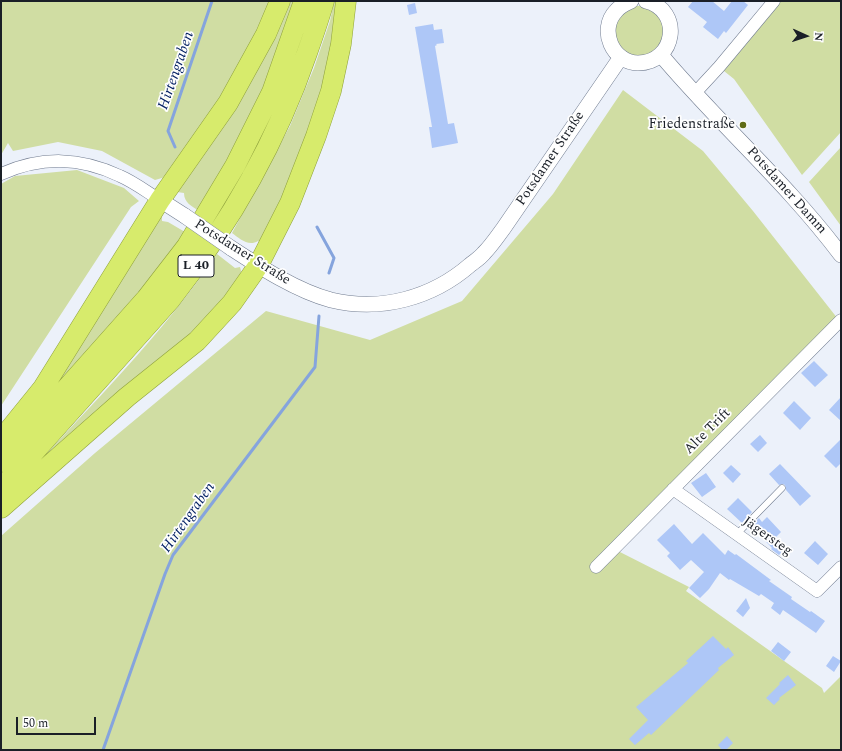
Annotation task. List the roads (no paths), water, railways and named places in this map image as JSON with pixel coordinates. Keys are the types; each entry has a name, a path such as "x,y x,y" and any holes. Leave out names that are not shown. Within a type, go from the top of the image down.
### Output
{"highway":[{"path":"1,440 43,388 160,200 228,103 266,34 280,1"},
{"name":"L 40","path":"1,462 146,298 187,246 235,166 272,92 304,1"},
{"name":"L 40","path":"1,489 170,300 190,275 225,223 274,137 294,91 321,14 324,1"},
{"path":"1,508 127,397 197,341 232,303 258,266 290,203 316,136 331,91 341,44 346,1"}],"street":[{"path":"625,2 612,16 608,31 609,41 614,50 621,57 629,61 641,63 654,60 661,55 667,46 670,37 670,26 664,5 646,1"},
{"path":"695,93 719,67 774,1"},
{"name":"Potsdamer Damm","path":"661,55 790,193 841,255"},
{"name":"Potsdamer Straße","path":"1,174 22,166 39,162 72,161 89,165 121,176 185,216 258,266 298,287 330,299 356,304 380,304 407,300 445,284 460,274 484,254 498,236 621,57"},
{"name":"Alte Trift","path":"596,567 841,320"},
{"name":"Jägersteg","path":"673,489 818,591 841,567"}],"lane":[{"path":"737,534 782,488"}],"waterway":[{"name":"Hirtengraben","path":"175,147 168,131 212,1"},
{"name":"Hirtengraben","path":"317,227 334,258 329,273"},
{"name":"Hirtengraben","path":"103,750 173,555 315,367 319,316"}],"place":[{"name":"Friedenstraße","path":"743,125"}]}
